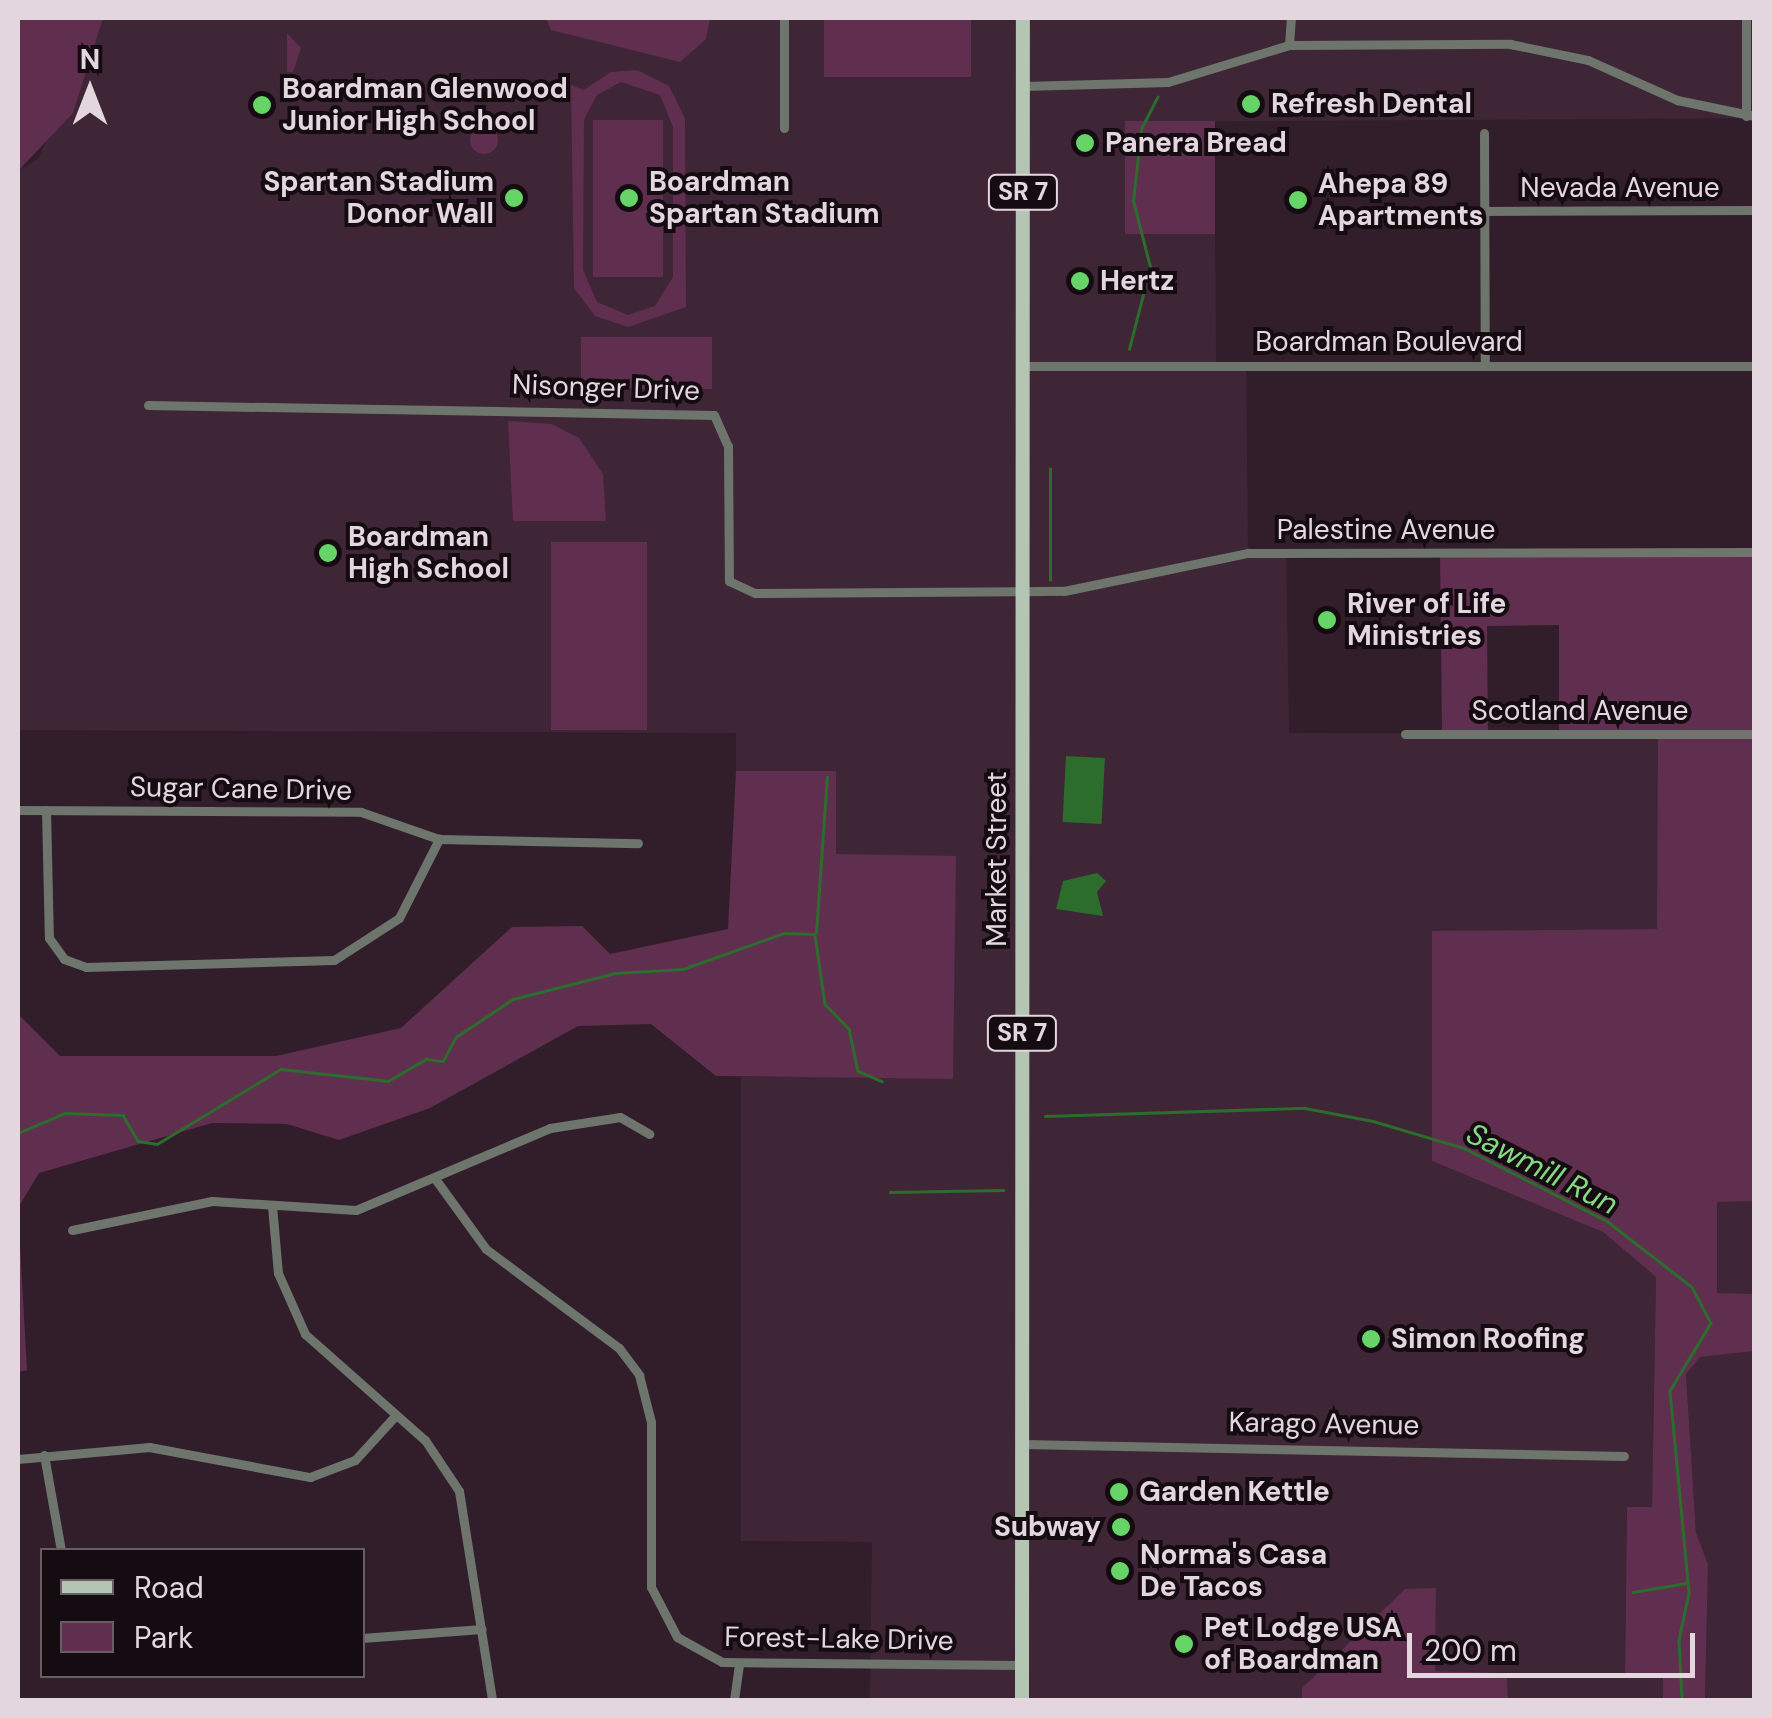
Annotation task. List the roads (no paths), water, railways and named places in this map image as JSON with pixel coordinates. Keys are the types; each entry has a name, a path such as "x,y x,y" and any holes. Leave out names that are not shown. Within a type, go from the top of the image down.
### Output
{"main road":[{"name":"Market Street","path":"1022,1700 1023,18"}],"street":[{"path":"784,18 784,128"},
{"path":"1289,44 1291,18"},
{"path":"1023,86 1168,82 1289,44 1557,50 1677,100 1750,116 1746,18"},
{"path":"1484,133 1485,365"},
{"name":"Nevada Avenue","path":"1485,211 1754,210"},
{"name":"Boardman Boulevard","path":"1023,366 1754,366"},
{"name":"Nisonger Drive","path":"148,405 704,412 726,430 732,586 1023,590"},
{"name":"Palestine Avenue","path":"1023,590 1099,587 1248,552 1754,552"},
{"name":"Scotland Avenue","path":"1406,734 1754,734"},
{"name":"Sugar Cane Drive","path":"18,810 361,812 439,840 638,843"},
{"path":"46,810 49,938 64,959 86,968 286,968 334,960 399,918 439,840"},
{"path":"72,1230 190,1203 356,1210 572,1122 624,1118 649,1134"},
{"name":"Forest-Lake Drive","path":"436,1180 486,1249 635,1368 651,1422 655,1602 696,1651 739,1663 1022,1664"},
{"path":"272,1206 278,1273 298,1324 434,1450 459,1491 492,1700"},
{"path":"18,1459 149,1446 310,1476 355,1460 395,1416"},
{"name":"Karago Avenue","path":"1022,1444 1624,1456"},
{"path":"44,1454 61,1548"},
{"path":"365,1638 482,1629"},
{"path":"734,1700 739,1663"}],"waterway":[{"path":"1129,349 1150,267 1133,201 1141,129 1157,97"},
{"path":"1050,469 1050,580"},
{"path":"816,933 827,777"},
{"name":"Sawmill Run","path":"18,1133 65,1113 123,1115 138,1141 157,1144 281,1069 388,1081 426,1059 443,1061 456,1037 513,999 615,973 683,969 784,933 814,934"},
{"name":"Sawmill Run","path":"815,935 825,1004 849,1029 858,1071 882,1081"},
{"name":"Sawmill Run","path":"1045,1116 1305,1108 1373,1121 1464,1148 1607,1221 1692,1287 1711,1323 1670,1391 1689,1593 1679,1640 1682,1700"},
{"name":"Sawmill Run","path":"890,1192 1003,1190"},
{"path":"1633,1592 1686,1583"}],"place":[{"name":"Refresh Dental","path":"1251,104"},
{"name":"Boardman Glenwood Junior High School","path":"262,105"},
{"name":"Panera Bread","path":"1085,143"},
{"name":"Spartan Stadium Donor Wall","path":"514,198"},
{"name":"Boardman Spartan Stadium","path":"629,198"},
{"name":"Ahepa 89 Apartments","path":"1298,200"},
{"name":"Hertz","path":"1080,281"},
{"name":"Boardman High School","path":"328,553"},
{"name":"River of Life Ministries","path":"1327,620"},
{"name":"Simon Roofing","path":"1371,1339"},
{"name":"Garden Kettle","path":"1119,1492"},
{"name":"Subway","path":"1121,1527"},
{"name":"Norma's Casa De Tacos","path":"1120,1571"},
{"name":"Pet Lodge USA of Boardman","path":"1184,1644"}]}
